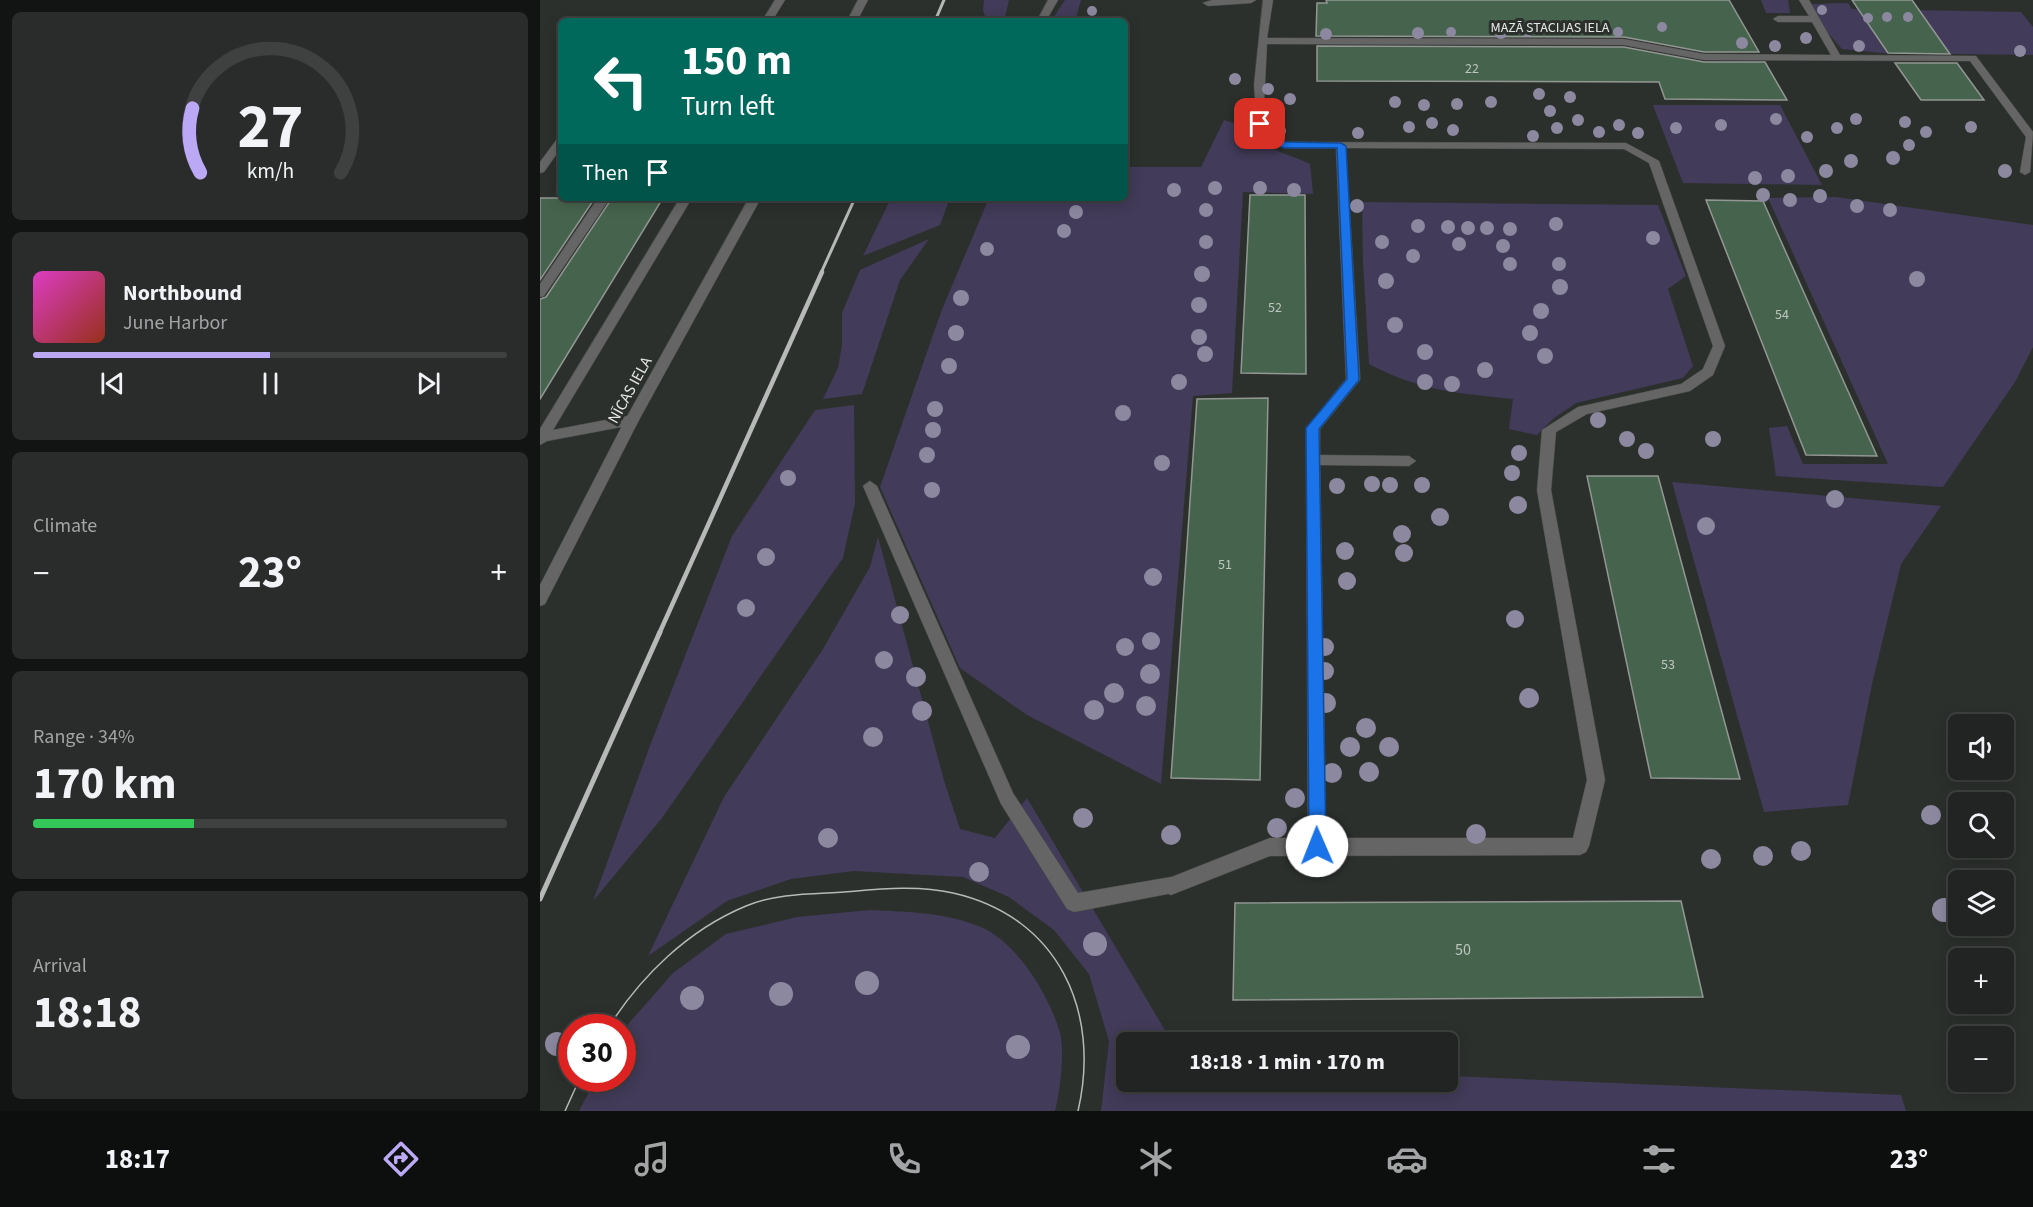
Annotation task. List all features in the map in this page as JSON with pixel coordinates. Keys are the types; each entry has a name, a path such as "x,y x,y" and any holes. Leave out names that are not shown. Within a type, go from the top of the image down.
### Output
{"street":[{"path":"769,18 780,0"},
{"path":"854,18 863,0"},
{"path":"1044,18 1053,0"},
{"path":"1208,3 1251,0"},
{"path":"870,486 1007,798 1074,903 1171,886 1270,847 1580,846 1596,780 1544,490 1549,430 1583,410 1685,388 1708,372 1719,346 1654,162 1626,146 1284,145 1263,136 1257,111 1262,40 1268,0"},
{"path":"1804,0 1837,57"},
{"path":"1778,19 1815,19"},
{"name":"MAZĀ STACIJAS IELA","path":"1262,40 1624,42 1704,57 1973,58 2031,137 2025,172"},
{"path":"540,170 558,145"},
{"path":"1317,846 1312,428 1353,380 1341,146"},
{"path":"540,293 602,201"},
{"path":"541,438 684,201"},
{"name":"NĪCAS IELA","path":"540,600 632,420 753,201"},
{"path":"541,438 632,420"},
{"path":"1313,460 1409,460"}],"shaded area":[{"path":"984,0 1009,0 1005,18 986,18 983,11"},
{"path":"1065,0 1081,0 1076,18 1053,18"},
{"path":"1761,0 1788,0 1790,13 1766,13"},
{"path":"1848,3 1852,9 2021,12 2033,27 2033,55 1882,53 1842,49 1827,32 1811,4"},
{"path":"1653,105 1780,105 1822,185 1683,183"},
{"path":"1224,120 1256,130 1271,148 1310,164 1313,194 1243,192 1232,393 1193,396 1161,784 1027,715 960,668 880,487 941,312 988,201 1128,201 1128,167 1201,167"},
{"path":"1836,197 2033,225 2033,347 2015,382 1943,487 1776,476 1769,428 1787,426 1803,464 1888,464 1768,198"},
{"path":"890,201 949,201 940,225 863,256"},
{"path":"1362,202 1658,205 1686,276 1668,289 1693,366 1683,378 1576,403 1554,418 1537,435 1509,429 1513,399 1422,385 1369,364"},
{"path":"929,239 900,280 862,394 823,399 838,368 842,345 842,313 860,270"},
{"path":"854,405 855,503 843,558 662,818 593,901 651,743 732,536 815,410"},
{"path":"1672,482 1941,506 1901,564 1872,684 1848,805 1764,812"},
{"path":"878,537 945,784 960,829 995,838 1027,798 1166,1032 1116,1032 1116,1092 1458,1092 1458,1076 1901,1095 1906,1111 1101,1111 1109,1041 1089,974 1054,930 1009,897 963,877 854,871 791,879 727,901 648,956 724,797 823,649 870,567"},
{"path":"870,910 899,911 956,919 983,928 996,936 1008,946 1031,973 1049,1004 1060,1033 1061,1072 1055,1111 579,1111 589,1092 636,1092 636,1015 673,973 726,934 797,917"}],"building":[{"path":"1326,0 1729,0 1759,52 1704,52 1624,37 1316,36 1317,3 1327,3"},
{"path":"1852,0 1912,0 1950,54 1888,53"},
{"path":"1317,46 1624,47 1704,62 1765,62 1787,100 1665,99 1659,82 1317,81"},
{"path":"1895,63 1957,63 1984,100 1921,100"},
{"path":"1250,195 1305,195 1306,374 1241,373"},
{"path":"540,198 558,198 558,201 593,201 540,280"},
{"path":"1706,200 1763,201 1877,456 1806,455"},
{"path":"610,201 661,201 540,399 540,299 546,297"},
{"path":"1268,398 1260,780 1171,778 1197,399"},
{"path":"1587,476 1658,476 1740,779 1651,778"},
{"path":"1681,901 1703,997 1233,1000 1235,903"}],"tram line":[{"path":"618,1014 635,990 686,941 725,916 746,906 795,895 899,888 953,893 990,905 1020,923 1045,946 1064,974 1077,1005 1083,1039 1084,1074 1078,1111"},
{"path":"565,1111 574,1092"}],"railway":[{"path":"936,18 944,0"},
{"path":"821,273 854,201"},
{"path":"659,634 822,272"},
{"path":"540,899 660,632"}],"route":[{"path":"1260,124 1263,136 1284,145 1341,146 1353,380 1312,428 1317,846"}]}
